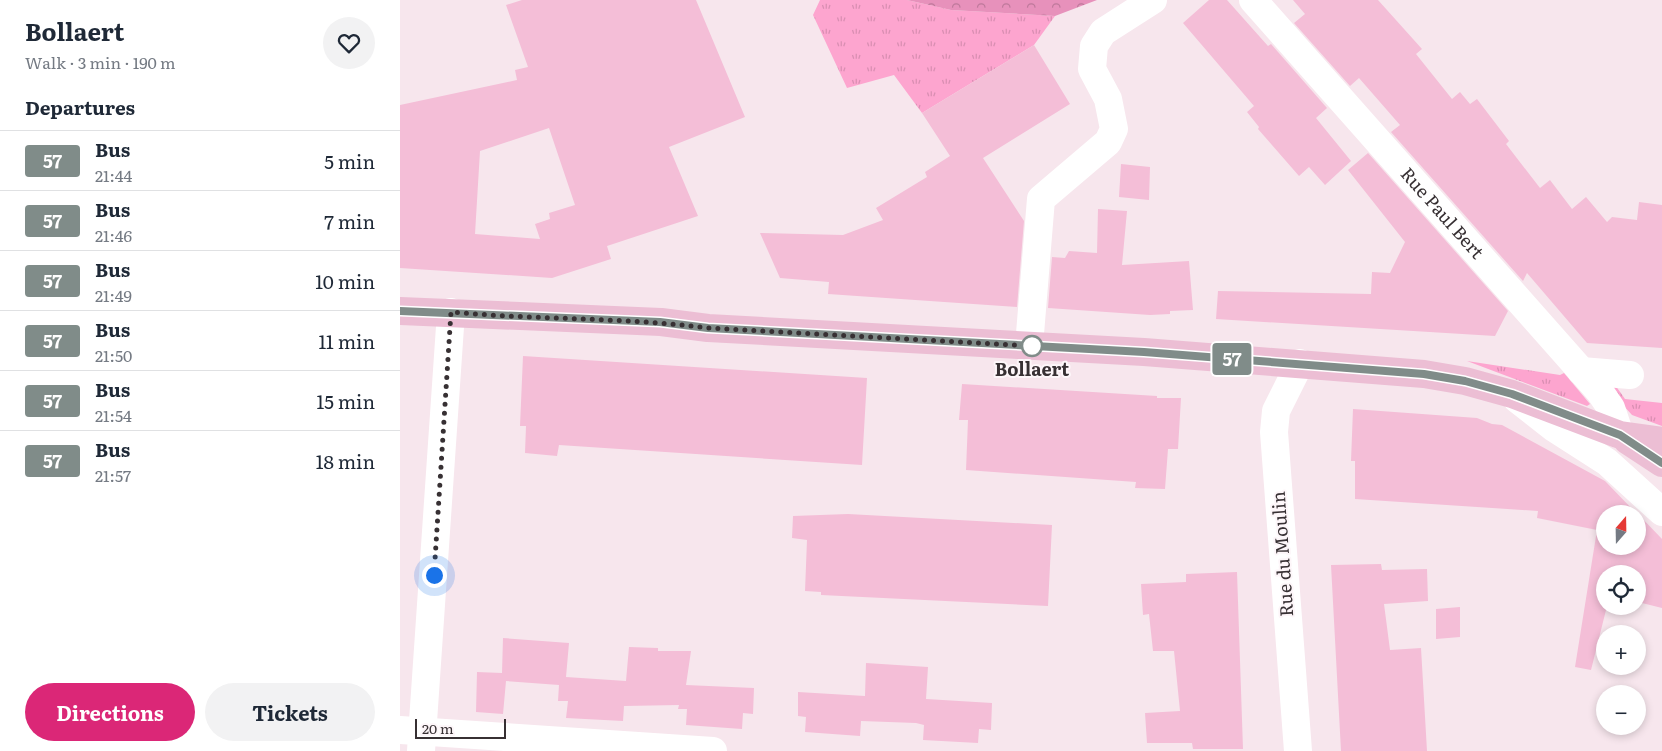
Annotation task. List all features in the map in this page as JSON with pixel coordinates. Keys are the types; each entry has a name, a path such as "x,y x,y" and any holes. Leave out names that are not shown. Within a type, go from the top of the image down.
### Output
{"main road":[{"path":"400,311 660,322 708,328 1300,363 1424,374 1465,381 1512,394 1620,435 1662,442"},
{"path":"1620,435 1662,464"}],"street":[{"path":"1029,346 1041,200 1108,142 1114,129 1108,99 1092,69 1094,46 1103,32 1153,0"},
{"name":"Rue Paul Bert","path":"1253,0 1600,392 1611,408 1620,435"},
{"path":"451,312 414,737 713,751"},
{"name":"Rue du Moulin","path":"1298,751 1274,432 1276,412 1300,363"},
{"path":"1582,371 1630,375"},
{"path":"1512,394 1554,428 1606,462 1662,512"}],"green space":[{"path":"820,0 907,0 951,10 1055,16 1034,45 922,113 894,75 847,88 813,15"},
{"path":"907,0 1097,0 1055,16 951,10"},
{"path":"1467,361 1560,375 1564,373 1590,404 1587,406"},
{"path":"1613,382 1625,399 1662,403 1662,426 1632,415 1605,385"}],"building":[{"path":"522,0 696,0 745,117 669,147 698,216 607,246 611,259 552,278 400,268 400,105 517,80 515,70 528,67 506,5","holes":["549,128 575,205 549,213 550,219 535,224 540,239 475,234 480,151"]},
{"path":"1209,0 1227,0 1268,46 1271,44 1327,108 1316,118 1351,161 1325,185 1309,167 1299,176 1258,129 1259,127 1247,112 1254,106 1183,23"},
{"path":"1293,0 1378,0 1422,49 1416,54 1452,99 1460,92 1470,104 1477,99 1509,141 1506,144 1540,188 1550,180 1572,209 1586,197 1607,222 1612,217 1637,220 1639,202 1662,205 1662,348 1587,343 1527,273 1523,281 1391,132 1400,125 1359,78 1350,86 1294,23 1305,14"},
{"path":"1034,45 1070,104 983,158 1024,221 1017,307 828,294 829,282 780,278 760,233 843,235 883,220 876,208 927,177 925,172 950,156 922,113"},
{"path":"1368,153 1508,311 1495,336 1216,319 1218,291 1371,294 1372,272 1390,273 1405,242 1348,170"},
{"path":"1121,164 1150,167 1149,200 1119,197"},
{"path":"1098,209 1127,211 1122,265 1189,261 1193,310 1170,311 1170,314 1150,315 1048,308 1052,257 1065,258 1069,251 1097,253"},
{"path":"523,356 867,378 862,465 559,445 557,456 525,453 526,426 520,426"},
{"path":"962,384 1157,396 1157,398 1181,398 1178,449 1168,449 1165,489 1135,488 1136,482 966,470 968,420 959,420"},
{"path":"1353,409 1477,418 1492,424 1502,425 1605,481 1628,505 1596,505 1596,530 1537,518 1538,511 1355,499 1355,461 1351,461"},
{"path":"848,514 1052,525 1048,606 821,595 821,592 805,591 807,540 792,538 793,516"},
{"path":"1646,522 1662,539 1662,608 1646,604 1646,565 1596,565 1596,615 1605,615 1602,625 1596,625 1596,650 1591,670 1575,667 1596,536 1596,555 1646,555"},
{"path":"1381,564 1382,570 1427,569 1428,601 1384,604 1390,650 1421,648 1427,751 1341,751 1331,565"},
{"path":"1237,572 1243,749 1193,749 1192,743 1147,743 1145,713 1180,711 1174,651 1153,651 1149,614 1143,615 1141,584 1186,582 1186,574"},
{"path":"1460,607 1460,637 1436,639 1436,609"},
{"path":"503,638 569,643 566,677 626,681 629,647 658,648 658,651 691,651 686,685 754,688 753,714 743,713 742,729 686,725 687,709 678,709 679,705 624,706 623,721 566,718 568,701 558,701 559,685 506,681 503,714 476,712 477,672 502,673"},
{"path":"866,663 928,667 926,699 992,703 991,730 979,729 978,743 923,740 924,725 916,723 861,721 860,736 805,732 806,717 798,716 798,692 865,696"}],"bus line":[{"name":"57","path":"400,311 660,322 708,328 1144,352 1320,364 1424,374 1465,381 1512,394 1620,435 1662,463"}],"place":[{"name":"Bollaert","path":"1032,346"}],"route":[{"path":"434,575 451,312 493,316 660,322 708,328 1032,346"}]}
